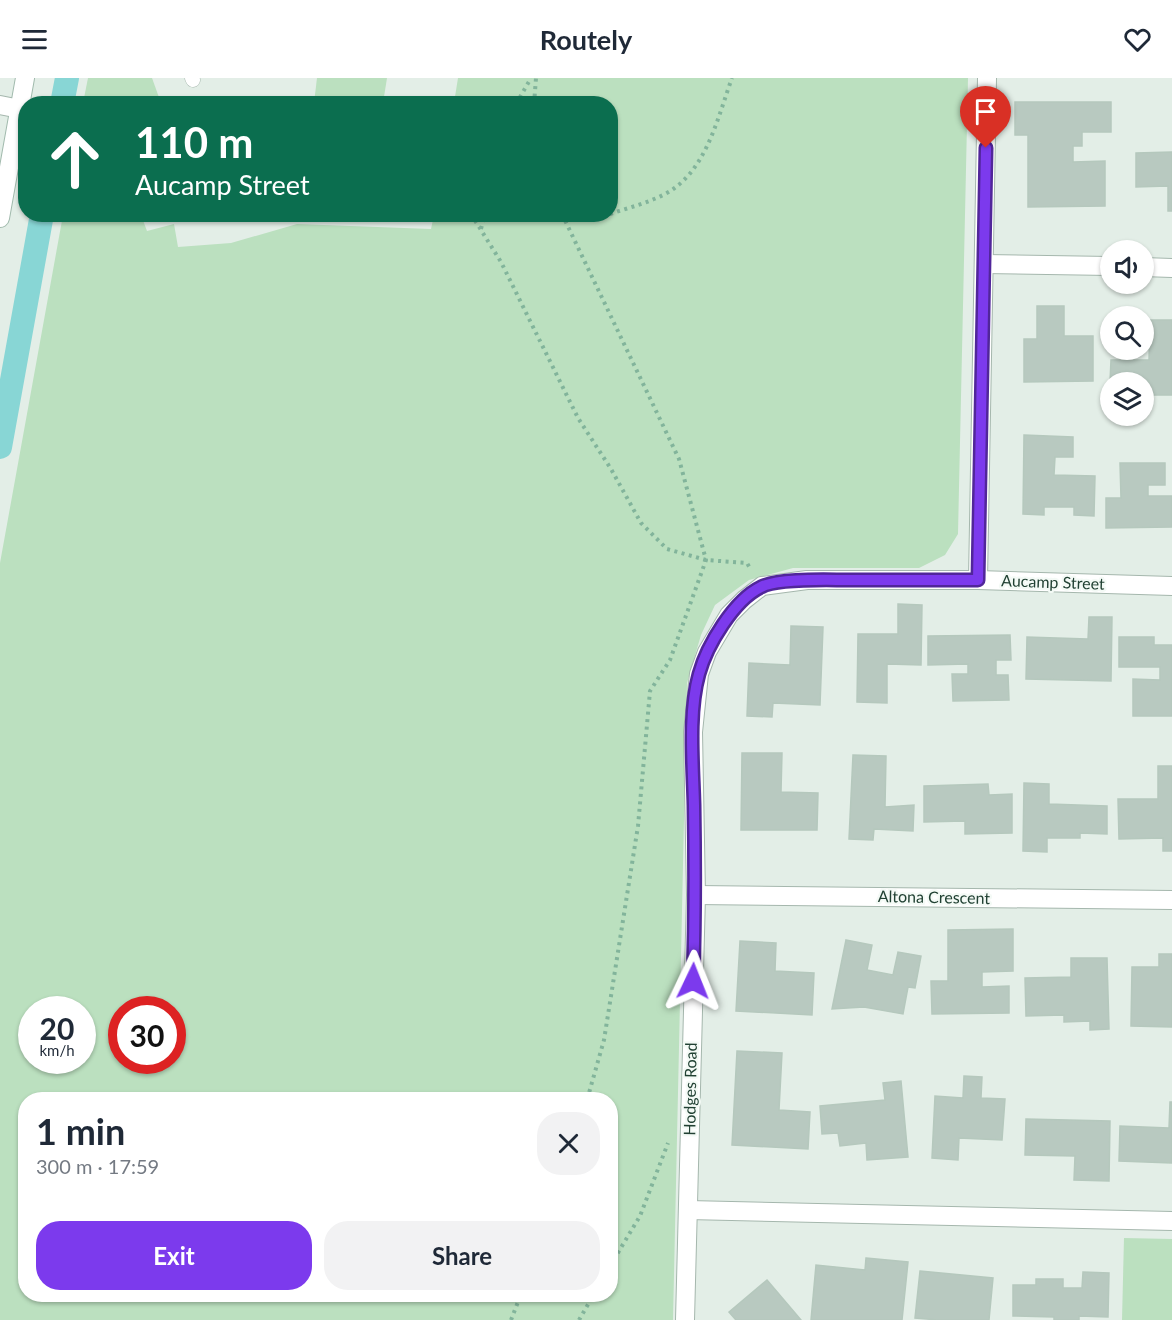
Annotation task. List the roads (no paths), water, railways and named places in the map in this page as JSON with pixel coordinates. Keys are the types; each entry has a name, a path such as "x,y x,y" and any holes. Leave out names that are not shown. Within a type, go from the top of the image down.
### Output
{"street":[{"path":"22,96 25,78"},
{"path":"978,580 987,78"},
{"path":"0,105 18,109"},
{"path":"0,218 18,120"},
{"path":"984,264 1100,266"},
{"path":"1154,267 1172,268"},
{"name":"Aucamp Street","path":"729,615 762,586 807,580 978,580 1172,586"},
{"name":"Hodges Road","path":"685,1320 696,895 693,732 695,694 707,652 729,615"},
{"name":"Altona Crescent","path":"696,895 1172,900"},
{"path":"688,1210 1172,1221"}],"waterway":[{"path":"64,96 67,78"},
{"path":"0,447 41,222"}]}
